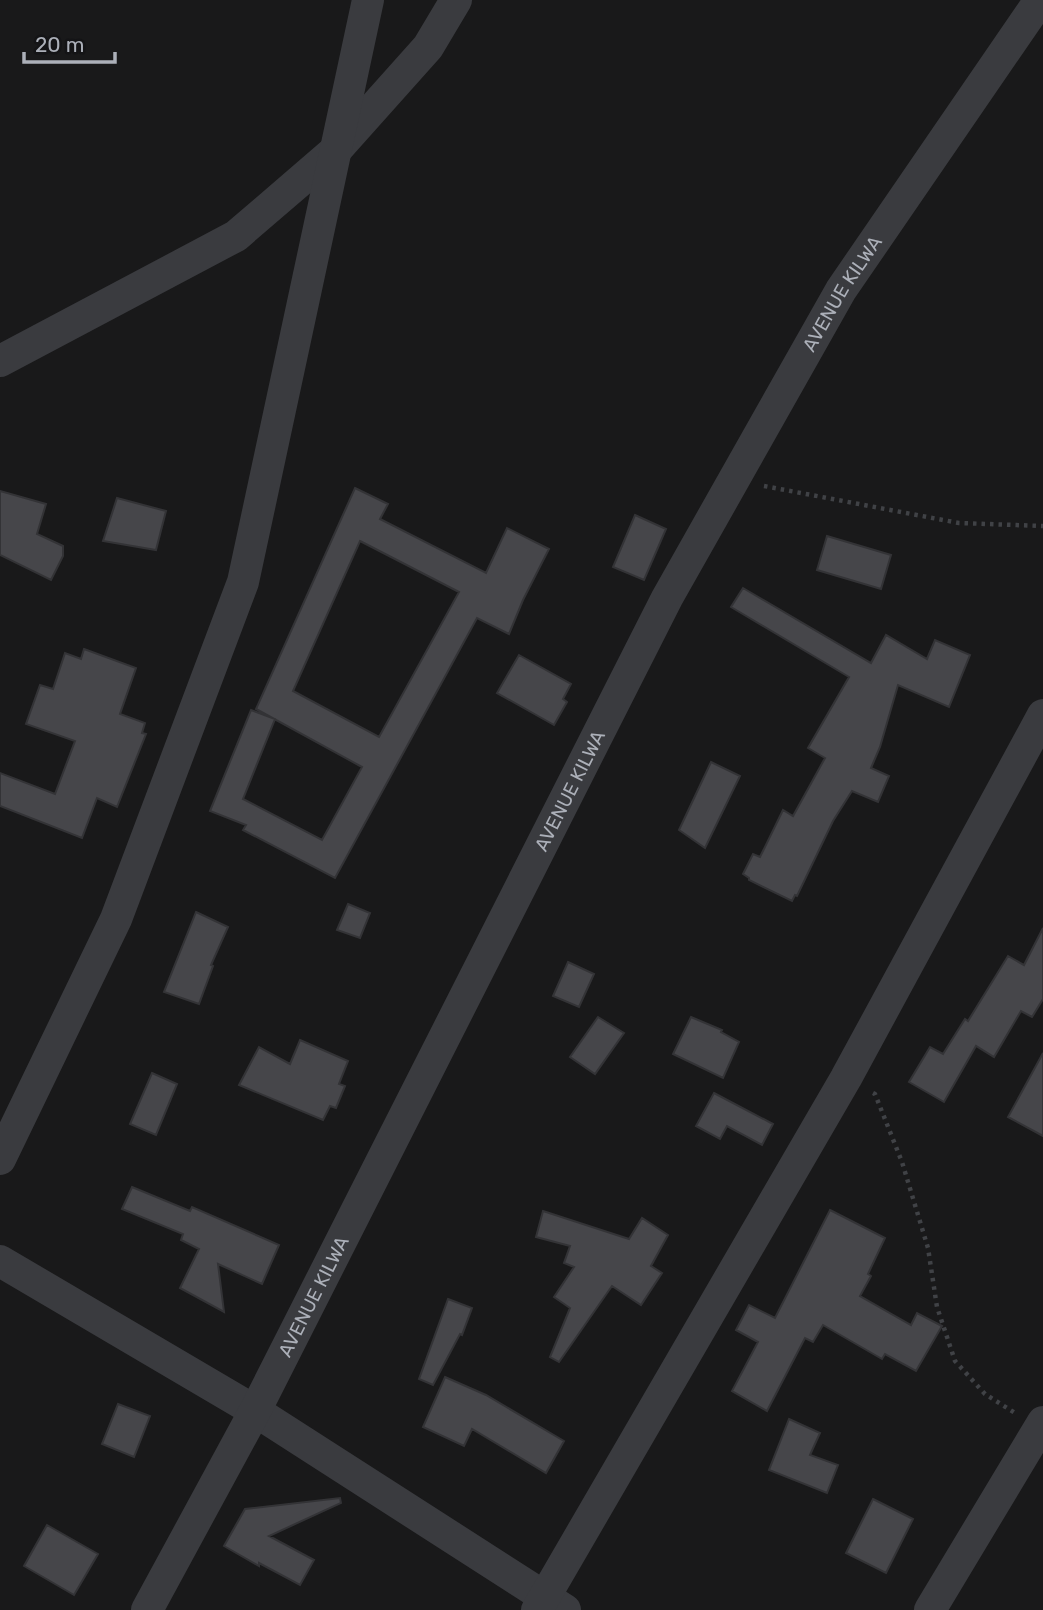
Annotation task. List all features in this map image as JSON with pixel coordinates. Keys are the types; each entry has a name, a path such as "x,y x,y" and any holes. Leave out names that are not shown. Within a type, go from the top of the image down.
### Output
{"street":[{"path":"0,1159 116,919 243,582 368,0"},
{"path":"0,360 236,236 336,150 429,47 456,0"},
{"name":"AVENUE KILWA","path":"147,1610 255,1411 667,598 841,290 1040,0"},
{"path":"0,1261 255,1411 549,1606 846,1078 1043,715"},
{"path":"930,1610 1041,1425"}],"path":[{"path":"734,480 959,523 1043,526"},
{"path":"846,1078 875,1094 902,1162 928,1248 937,1307 955,1361 985,1394 1041,1425"}],"building":[{"path":"355,488 388,504 380,519 486,573 507,528 549,549 509,634 477,618 335,878 243,830 246,825 210,811 251,710 273,718 256,709","holes":["360,541 459,592 379,737 293,691","275,719 362,767 322,840 243,799"]},
{"path":"0,491 46,504 37,534 63,546 63,556 51,580 0,555"},
{"path":"117,498 166,511 156,550 103,541"},
{"path":"635,515 666,529 644,580 613,567"},
{"path":"827,536 891,555 881,589 817,570"},
{"path":"743,588 871,663 886,635 927,659 935,640 970,655 949,707 898,685 871,768 889,776 878,802 852,791 833,821 797,896 795,895 792,901 749,880 743,874 753,854 760,857 783,810 793,816 825,758 808,748 849,677 731,607"},
{"path":"84,649 136,668 120,714 145,723 142,733 146,734 117,807 97,798 82,838 0,806 0,773 55,794 75,741 26,724 40,685 53,689 65,653 81,659"},
{"path":"519,655 571,684 563,699 567,702 554,725 497,693"},
{"path":"711,762 740,776 705,848 679,830"},
{"path":"348,904 370,913 360,938 337,930"},
{"path":"196,912 228,927 211,965 213,966 199,1004 164,992"},
{"path":"1043,928 1043,999 1032,1017 1021,1011 994,1057 976,1046 944,1102 909,1082 930,1047 943,1054 965,1019 968,1021 1008,956 1024,965"},
{"path":"568,962 594,974 579,1007 553,996"},
{"path":"598,1017 624,1033 595,1074 570,1057"},
{"path":"691,1017 722,1030 721,1032 739,1042 723,1078 673,1054"},
{"path":"300,1040 348,1061 339,1084 345,1086 336,1108 330,1106 323,1120 239,1085 259,1047 290,1064"},
{"path":"1043,1053 1043,1136 1008,1117"},
{"path":"152,1073 177,1084 156,1135 130,1124"},
{"path":"714,1093 773,1124 762,1145 727,1126 720,1139 696,1126"},
{"path":"132,1187 190,1211 192,1207 279,1245 262,1284 218,1264 224,1312 180,1288 199,1249 181,1240 183,1234 122,1209"},
{"path":"830,1210 885,1238 868,1274 871,1276 860,1296 911,1325 917,1313 942,1326 916,1371 885,1354 882,1359 823,1325 813,1342 805,1338 767,1411 732,1391 758,1342 736,1330 749,1305 775,1318"},
{"path":"543,1211 629,1239 642,1218 668,1235 651,1266 662,1273 641,1305 612,1286 559,1362 550,1357 570,1308 554,1297 574,1267 564,1263 570,1246 536,1237"},
{"path":"448,1299 472,1308 462,1335 460,1334 433,1385 419,1379"},
{"path":"445,1377 486,1395 564,1441 546,1473 472,1429 464,1446 423,1427"},
{"path":"118,1404 150,1416 134,1457 102,1444"},
{"path":"789,1419 820,1433 810,1455 838,1465 827,1493 769,1470"},
{"path":"340,1498 341,1503 269,1536 314,1560 300,1585 224,1546 245,1509"},
{"path":"873,1499 913,1519 886,1573 846,1553"},
{"path":"47,1525 98,1554 74,1595 24,1566"}]}
